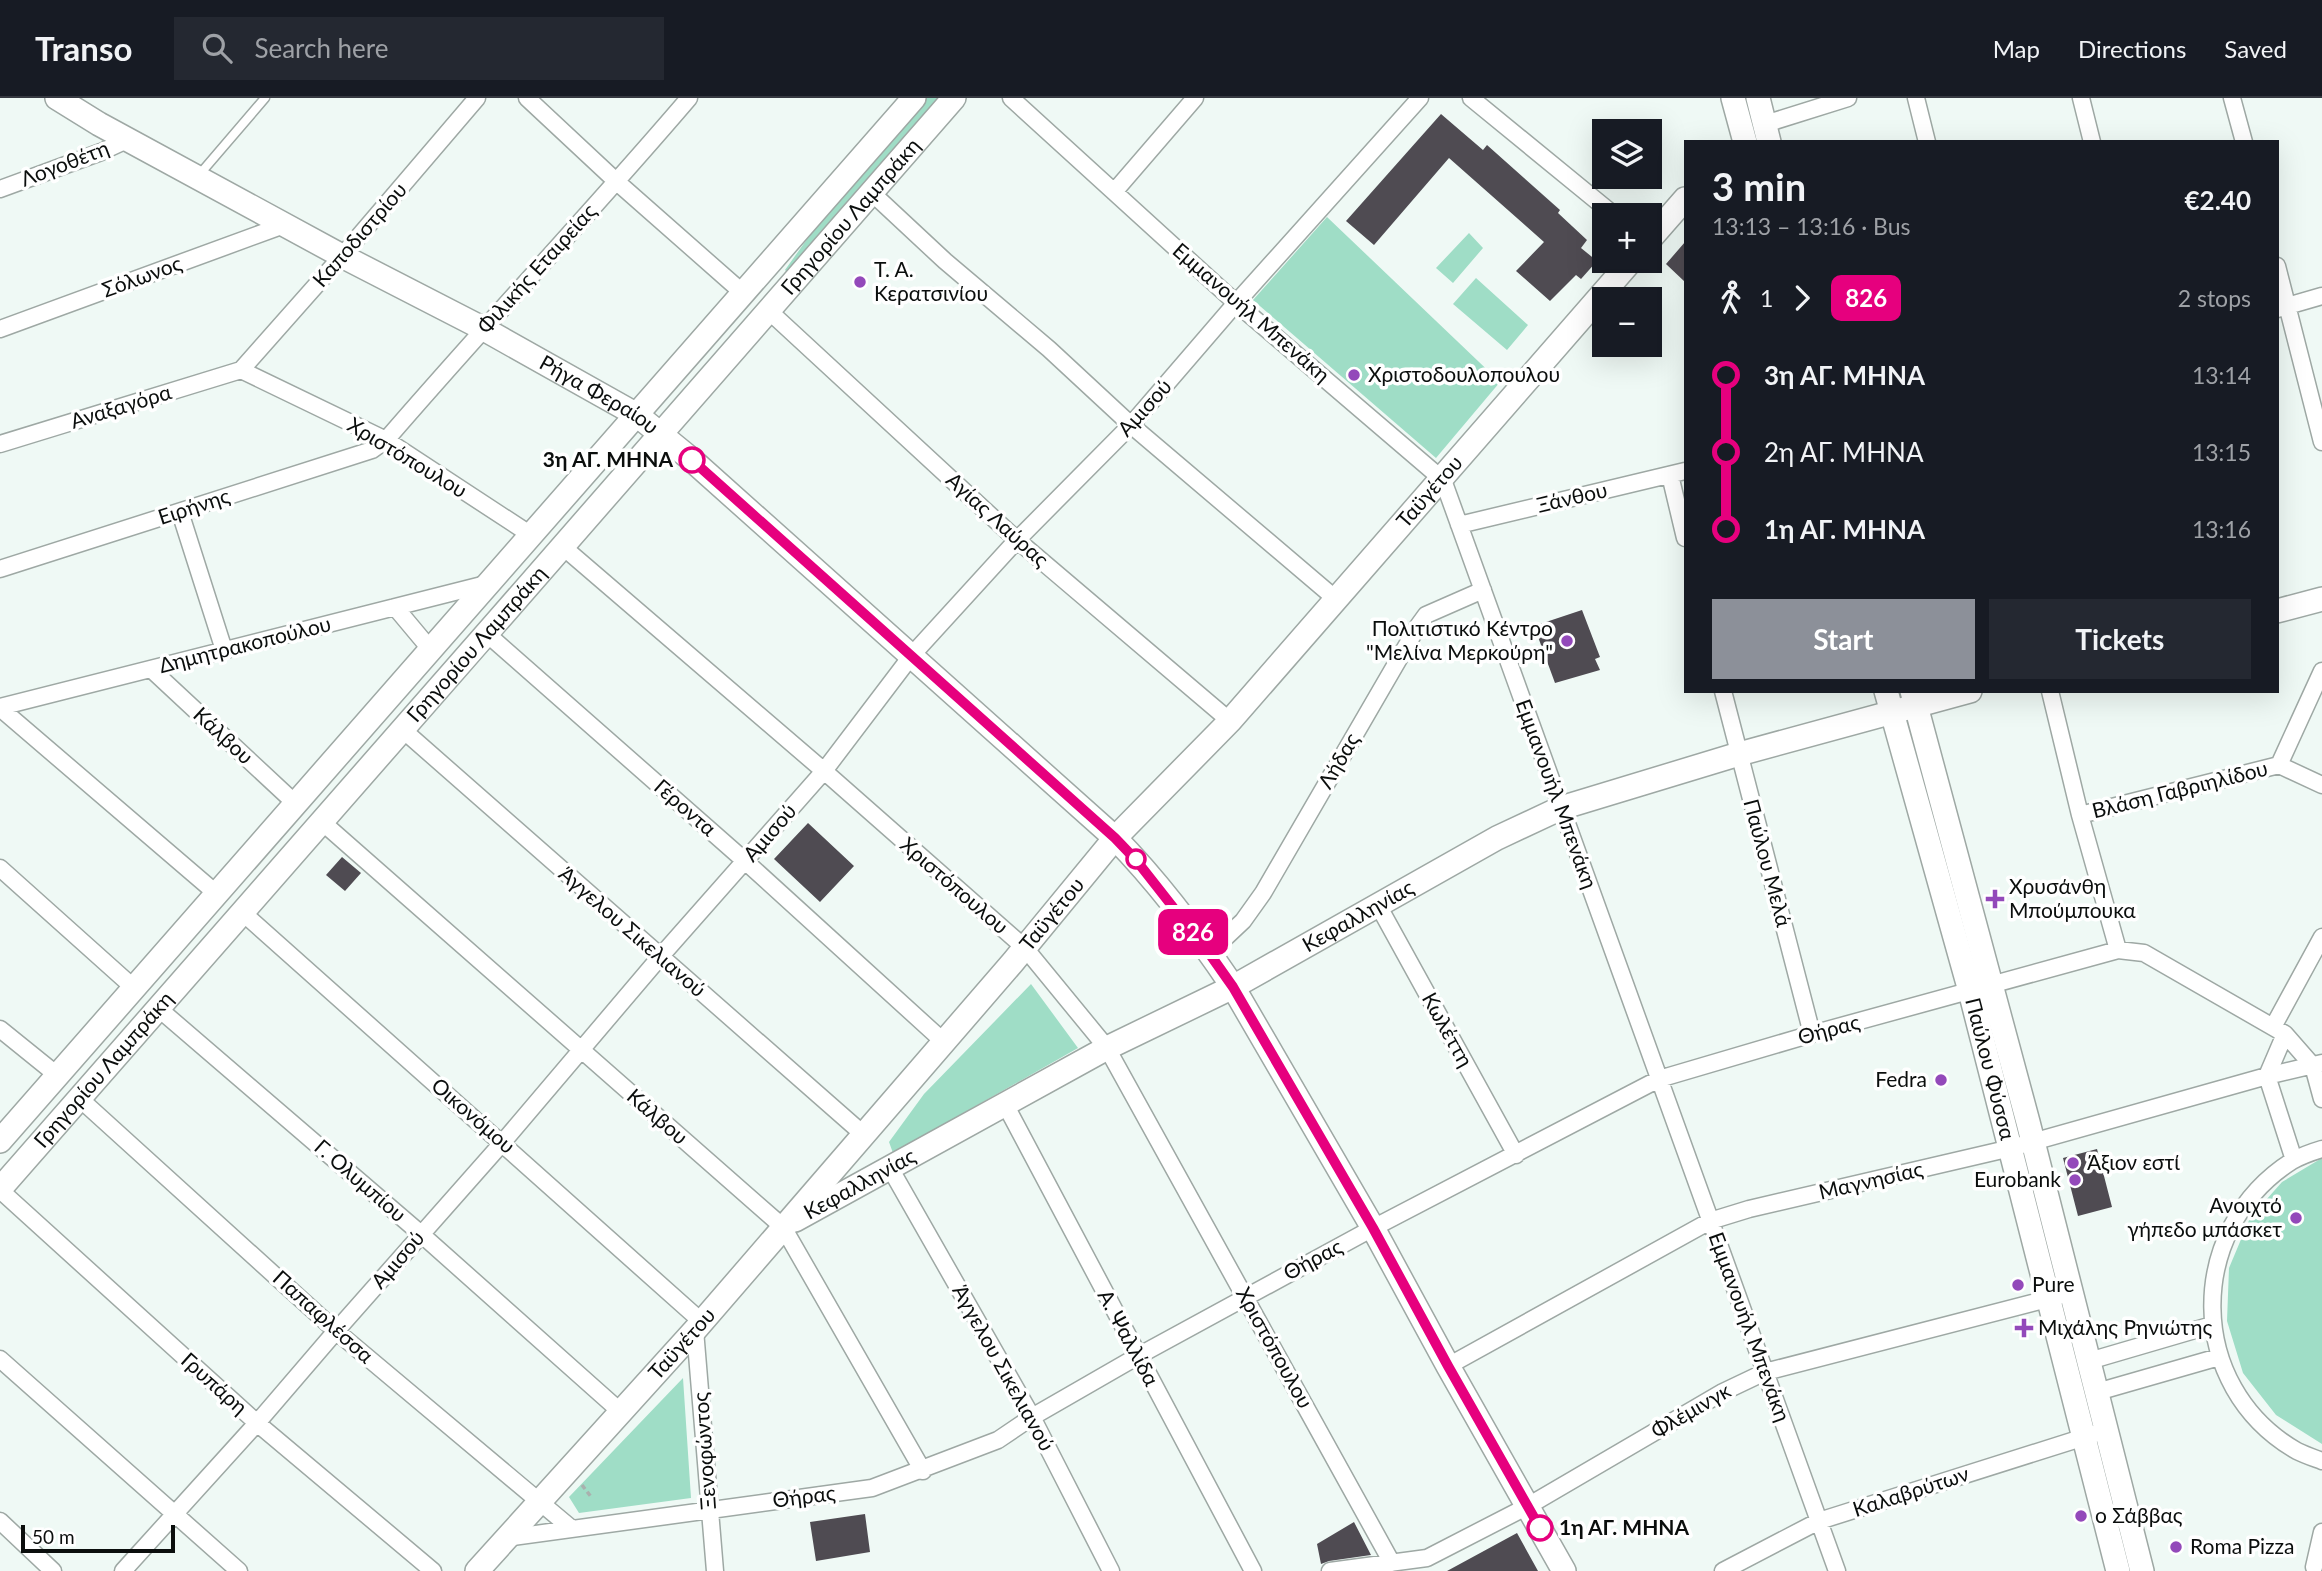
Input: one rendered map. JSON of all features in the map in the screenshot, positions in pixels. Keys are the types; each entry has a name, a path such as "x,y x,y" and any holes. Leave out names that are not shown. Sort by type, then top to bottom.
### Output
{"street":[{"name":"Ρήγα Φεραίου","path":"57,98 99,124 342,256 482,328 637,415 663,434 1115,838 1136,860 1233,987 1373,1228 1564,1571"},
{"name":"Καποδιστρίου","path":"241,370 477,98"},
{"path":"527,98 743,293"},
{"name":"Φιλικής Εταιρείας","path":"386,440 482,328 617,182 689,98"},
{"name":"Γρηγορίου Λαμπράκη","path":"0,1141 915,98"},
{"name":"Γρηγορίου Λαμπράκη","path":"0,1190 954,98"},
{"name":"Εμμανουήλ Μπενάκη","path":"1011,98 1236,303 1443,480 1837,1571"},
{"path":"1114,192 1195,98"},
{"name":"Αμισού","path":"123,1571 257,1423 824,771 912,655 1017,540 1131,425 1236,303 1420,98"},
{"path":"1471,98 1599,203"},
{"path":"1733,98 1741,139 1767,133 1848,98"},
{"path":"1758,98 1767,133"},
{"path":"1916,98 1926,140"},
{"path":"2081,98 2092,140"},
{"path":"2232,98 2243,140"},
{"name":"Λογοθέτη","path":"0,189 129,139"},
{"path":"872,193 1131,425 1337,600"},
{"path":"1662,225 1684,200"},
{"name":"Σόλωνος","path":"0,329 284,225"},
{"name":"Ταϋγέτου","path":"477,1571 699,1326 1025,948 1115,838 1230,721 1443,480 1456,460 1620,273"},
{"path":"2279,282 2282,307 2322,442"},
{"path":"2282,307 2322,296"},
{"name":"Αγίας Λαύρας","path":"769,311 1017,540 1230,721"},
{"name":"Χριστόπουλου","path":"241,370 386,440 531,536"},
{"name":"Αναξαγόρα","path":"0,444 241,370"},
{"name":"Ειρήνης","path":"0,569 372,450 386,440"},
{"path":"1677,473 1684,530"},
{"name":"Ξάνθου","path":"1459,524 1677,473"},
{"path":"180,512 225,650"},
{"name":"Χριστόπουλου","path":"562,546 1025,948 1107,1048 1392,1563"},
{"name":"Δημητρακοπούλου","path":"0,708 489,583"},
{"name":"Λήδας","path":"1209,953 1243,921 1263,893 1426,615 1483,590"},
{"path":"2279,610 2322,598"},
{"path":"395,607 431,650"},
{"name":"Γέροντα","path":"486,633 746,861 944,1042"},
{"name":"Κάλβου","path":"151,669 296,804"},
{"path":"2322,671 2279,765 2322,785"},
{"name":"Παύλου Μελά","path":"1724,693 1812,1034"},
{"name":"Κεφαλληνίας","path":"783,1227 1107,1048 1233,987 1497,838 1561,808 1739,754 1889,702 1954,693"},
{"path":"2050,693 2080,815 2118,950 2144,953 2279,1031 2318,1064 2322,1100"},
{"name":"Παύλου Φύσσα","path":"1914,698 1980,988 2021,1145 2071,1293 2142,1571"},
{"name":"Παύλου Φύσσα","path":"1889,702 1980,988"},
{"path":"0,708 217,894"},
{"name":"Άγγελου Σικελιανού","path":"402,729 863,1134"},
{"name":"Βλάση Γαβριηλίδου","path":"2080,815 2279,765"},
{"name":"Κάλβου","path":"321,821 783,1227 923,1471"},
{"path":"0,867 134,988"},
{"name":"Κωλέττη","path":"1378,905 1516,1155"},
{"name":"Οικονόμου","path":"242,912 503,1142 699,1326"},
{"path":"2294,1160 2267,1076 2279,1031 2322,937"},
{"name":"Θήρας","path":"506,1538 872,1488 923,1471 998,1440 1032,1417 1246,1297 1659,1079 2118,950"},
{"name":"Γ. Ολυμπίου","path":"158,1008 421,1234 622,1413"},
{"path":"0,1029 57,1075"},
{"name":"Μαγνησίας","path":"1448,1366 1710,1221 1749,1209 2021,1145 2318,1064"},
{"name":"Παπαφλέσσα","path":"79,1098 336,1331 572,1529"},
{"name":"Α. Ψαλλίδα","path":"1005,1104 1253,1571"},
{"name":"Παύλου Φύσσα","path":"2021,1145 2048,1298 2118,1571"},
{"path":"2322,1149 2294,1160 2267,1180 2240,1210 2222,1245 2212,1284 2212,1325 2219,1357 2237,1394 2264,1427 2298,1451 2322,1461"},
{"name":"Άγγελου Σικελιανού","path":"890,1168 1032,1417 1111,1571"},
{"name":"Γρυπάρη","path":"0,1190 257,1423 433,1571"},
{"name":"Φλέμινγκ","path":"1330,1571 1427,1558 1528,1506 1723,1392 1765,1372 2071,1293"},
{"path":"2088,1361 2212,1325"},
{"name":"Ξενοφώντος","path":"699,1326 715,1571"},
{"path":"2097,1392 2219,1357"},
{"path":"0,1359 239,1571"},
{"name":"Καλαβρύτων","path":"1723,1571 1819,1521 2106,1430"},
{"path":"0,1521 53,1571"},
{"path":"2314,1567 2322,1532"}],"lane":[{"path":"197,177 265,98"}],"path":[{"path":"581,1484 592,1498"}],"green space":[{"path":"927,98 953,98 788,273 785,270 825,214"},
{"path":"1327,217 1500,382 1436,458 1253,300"},
{"path":"1469,233 1483,248 1453,283 1436,268"},
{"path":"1476,278 1528,325 1507,350 1453,304"},
{"path":"1031,984 1078,1048 893,1153 889,1142 924,1094"},
{"path":"2322,1158 2322,1444 2276,1415 2243,1373 2227,1321 2229,1268 2250,1218 2282,1182"},
{"path":"683,1378 691,1498 579,1513 569,1497"}],"building":[{"path":"1441,114 1483,150 1487,145 1560,210 1558,213 1587,240 1581,248 1592,257 1592,267 1581,279 1576,275 1550,301 1516,271 1544,242 1449,158 1374,245 1346,221"},
{"path":"1684,243 1684,281 1666,264"},
{"name":"Πολιτιστικό Κέντρο \"Μελίνα Μερκούρη\"","path":"1582,610 1600,657 1595,659 1600,670 1555,683 1534,626"},
{"path":"808,823 854,866 820,902 774,859"},
{"path":"342,857 361,873 345,891 326,875"},
{"path":"2097,1149 2112,1207 2078,1216 2063,1158"},
{"path":"865,1514 870,1552 816,1561 810,1522"},
{"path":"1354,1522 1371,1555 1321,1564 1317,1544"},
{"path":"1517,1533 1538,1571 1447,1571"}],"bus line":[{"name":"826","path":"692,460 1115,838 1152,880 1233,987 1373,1228 1540,1528"}],"place":[{"name":"Τ. Α. Κερατσινίου","path":"860,282"},
{"name":"Χριστοδουλοπουλου","path":"1354,375"},
{"name":"3η ΑΓ. ΜΗΝΑ","path":"692,460"},
{"name":"Πολιτιστικό Κέντρο \"Μελίνα Μερκούρη\"","path":"1567,641"},
{"name":"Χρυσάνθη Μπούμπουκα","path":"1995,899"},
{"name":"Fedra","path":"1941,1080"},
{"name":"Άξιον εστί","path":"2073,1163"},
{"name":"Eurobank","path":"2075,1180"},
{"name":"Ανοιχτό γήπεδο μπάσκετ","path":"2296,1218"},
{"name":"Pure","path":"2018,1285"},
{"name":"Μιχάλης Ρηνιώτης","path":"2024,1328"},
{"name":"ο Σάββας","path":"2081,1516"},
{"name":"1η ΑΓ. ΜΗΝΑ","path":"1540,1528"},
{"name":"Roma Pizza","path":"2176,1547"}]}
